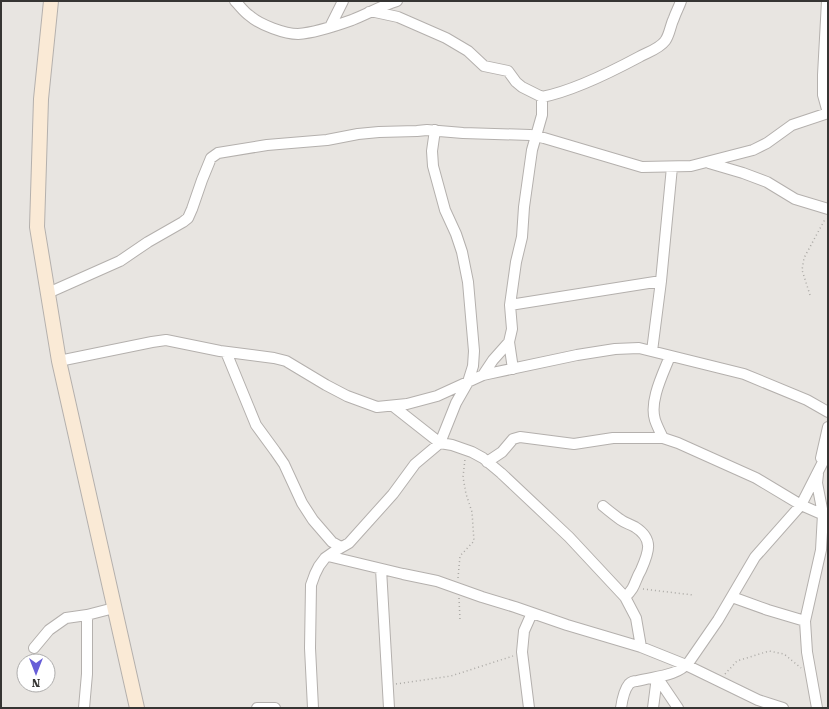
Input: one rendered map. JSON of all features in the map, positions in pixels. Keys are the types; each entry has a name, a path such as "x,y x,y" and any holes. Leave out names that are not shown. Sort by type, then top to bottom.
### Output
{"street":[{"path":"51,1 41,99 37,227 59,360 137,708"},
{"path":"235,1 251,17 278,30 299,34 353,20 397,1"},
{"path":"330,27 343,1"},
{"path":"369,12 398,17 446,38 468,51 484,66 508,71 516,82 522,87 542,97 556,94 581,84 658,47 665,41 670,32 673,19 681,1"},
{"path":"48,293 120,261 188,218 211,158 218,153 267,145 327,140 358,134 435,130 463,133 536,136 642,167 691,166 753,150 767,143 792,125 828,113 824,96 823,75 827,1"},
{"path":"513,369 509,342 512,329 510,305 516,262 522,237 524,207 532,150 542,115 542,97"},
{"path":"313,708 310,648 311,585 319,566 328,556 349,543 381,509 415,464 440,443 456,403 468,382 473,366 474,351 468,282 462,252 445,210 433,166 432,151 435,130"},
{"path":"707,162 749,175 767,182 795,199 828,209"},
{"path":"652,351 661,281 672,167"},
{"path":"510,305 661,281"},
{"path":"59,360 166,340 226,352 286,361 326,385 357,400 377,407 393,406 437,396 483,375 577,355 615,349 639,348 744,374 807,400 828,412"},
{"path":"483,375 492,360 509,342"},
{"path":"226,352 256,426 275,451 290,477 302,504 332,542 341,547"},
{"path":"663,438 655,419 654,407 658,387 670,356"},
{"path":"393,406 440,443 452,445 472,452 501,472 569,537 626,597 636,618 641,647"},
{"path":"646,438 655,419"},
{"path":"817,708 807,652 805,621 821,550 825,515 817,483 828,427"},
{"path":"487,462 502,452 513,439 520,437 574,444 613,438 663,438 678,443 756,478 801,505 825,515"},
{"path":"621,708 627,686 630,682 670,674 684,668 718,620 755,557 788,522 801,505 828,452"},
{"path":"603,506 646,536 649,546 634,589 626,597"},
{"path":"328,556 437,581 595,634 641,647 686,665 758,700 783,708"},
{"path":"381,569 389,708"},
{"path":"732,597 805,621"},
{"path":"34,648 49,630 66,618 87,615 114,608"},
{"path":"529,708 522,652 524,631 532,613"},
{"path":"84,708 87,615"},
{"path":"653,708 657,677"},
{"path":"657,677 678,708"},
{"path":"257,708 275,708"}],"path":[{"path":"810,295 802,270 804,258 824,221 828,217"},
{"path":"460,448 465,458 463,477 466,494 472,512 474,533 474,541 460,556 458,588 460,620"},
{"path":"634,589 693,595"},
{"path":"718,681 737,661 769,651 784,654 811,676"},
{"path":"388,686 451,676 522,652"}]}
